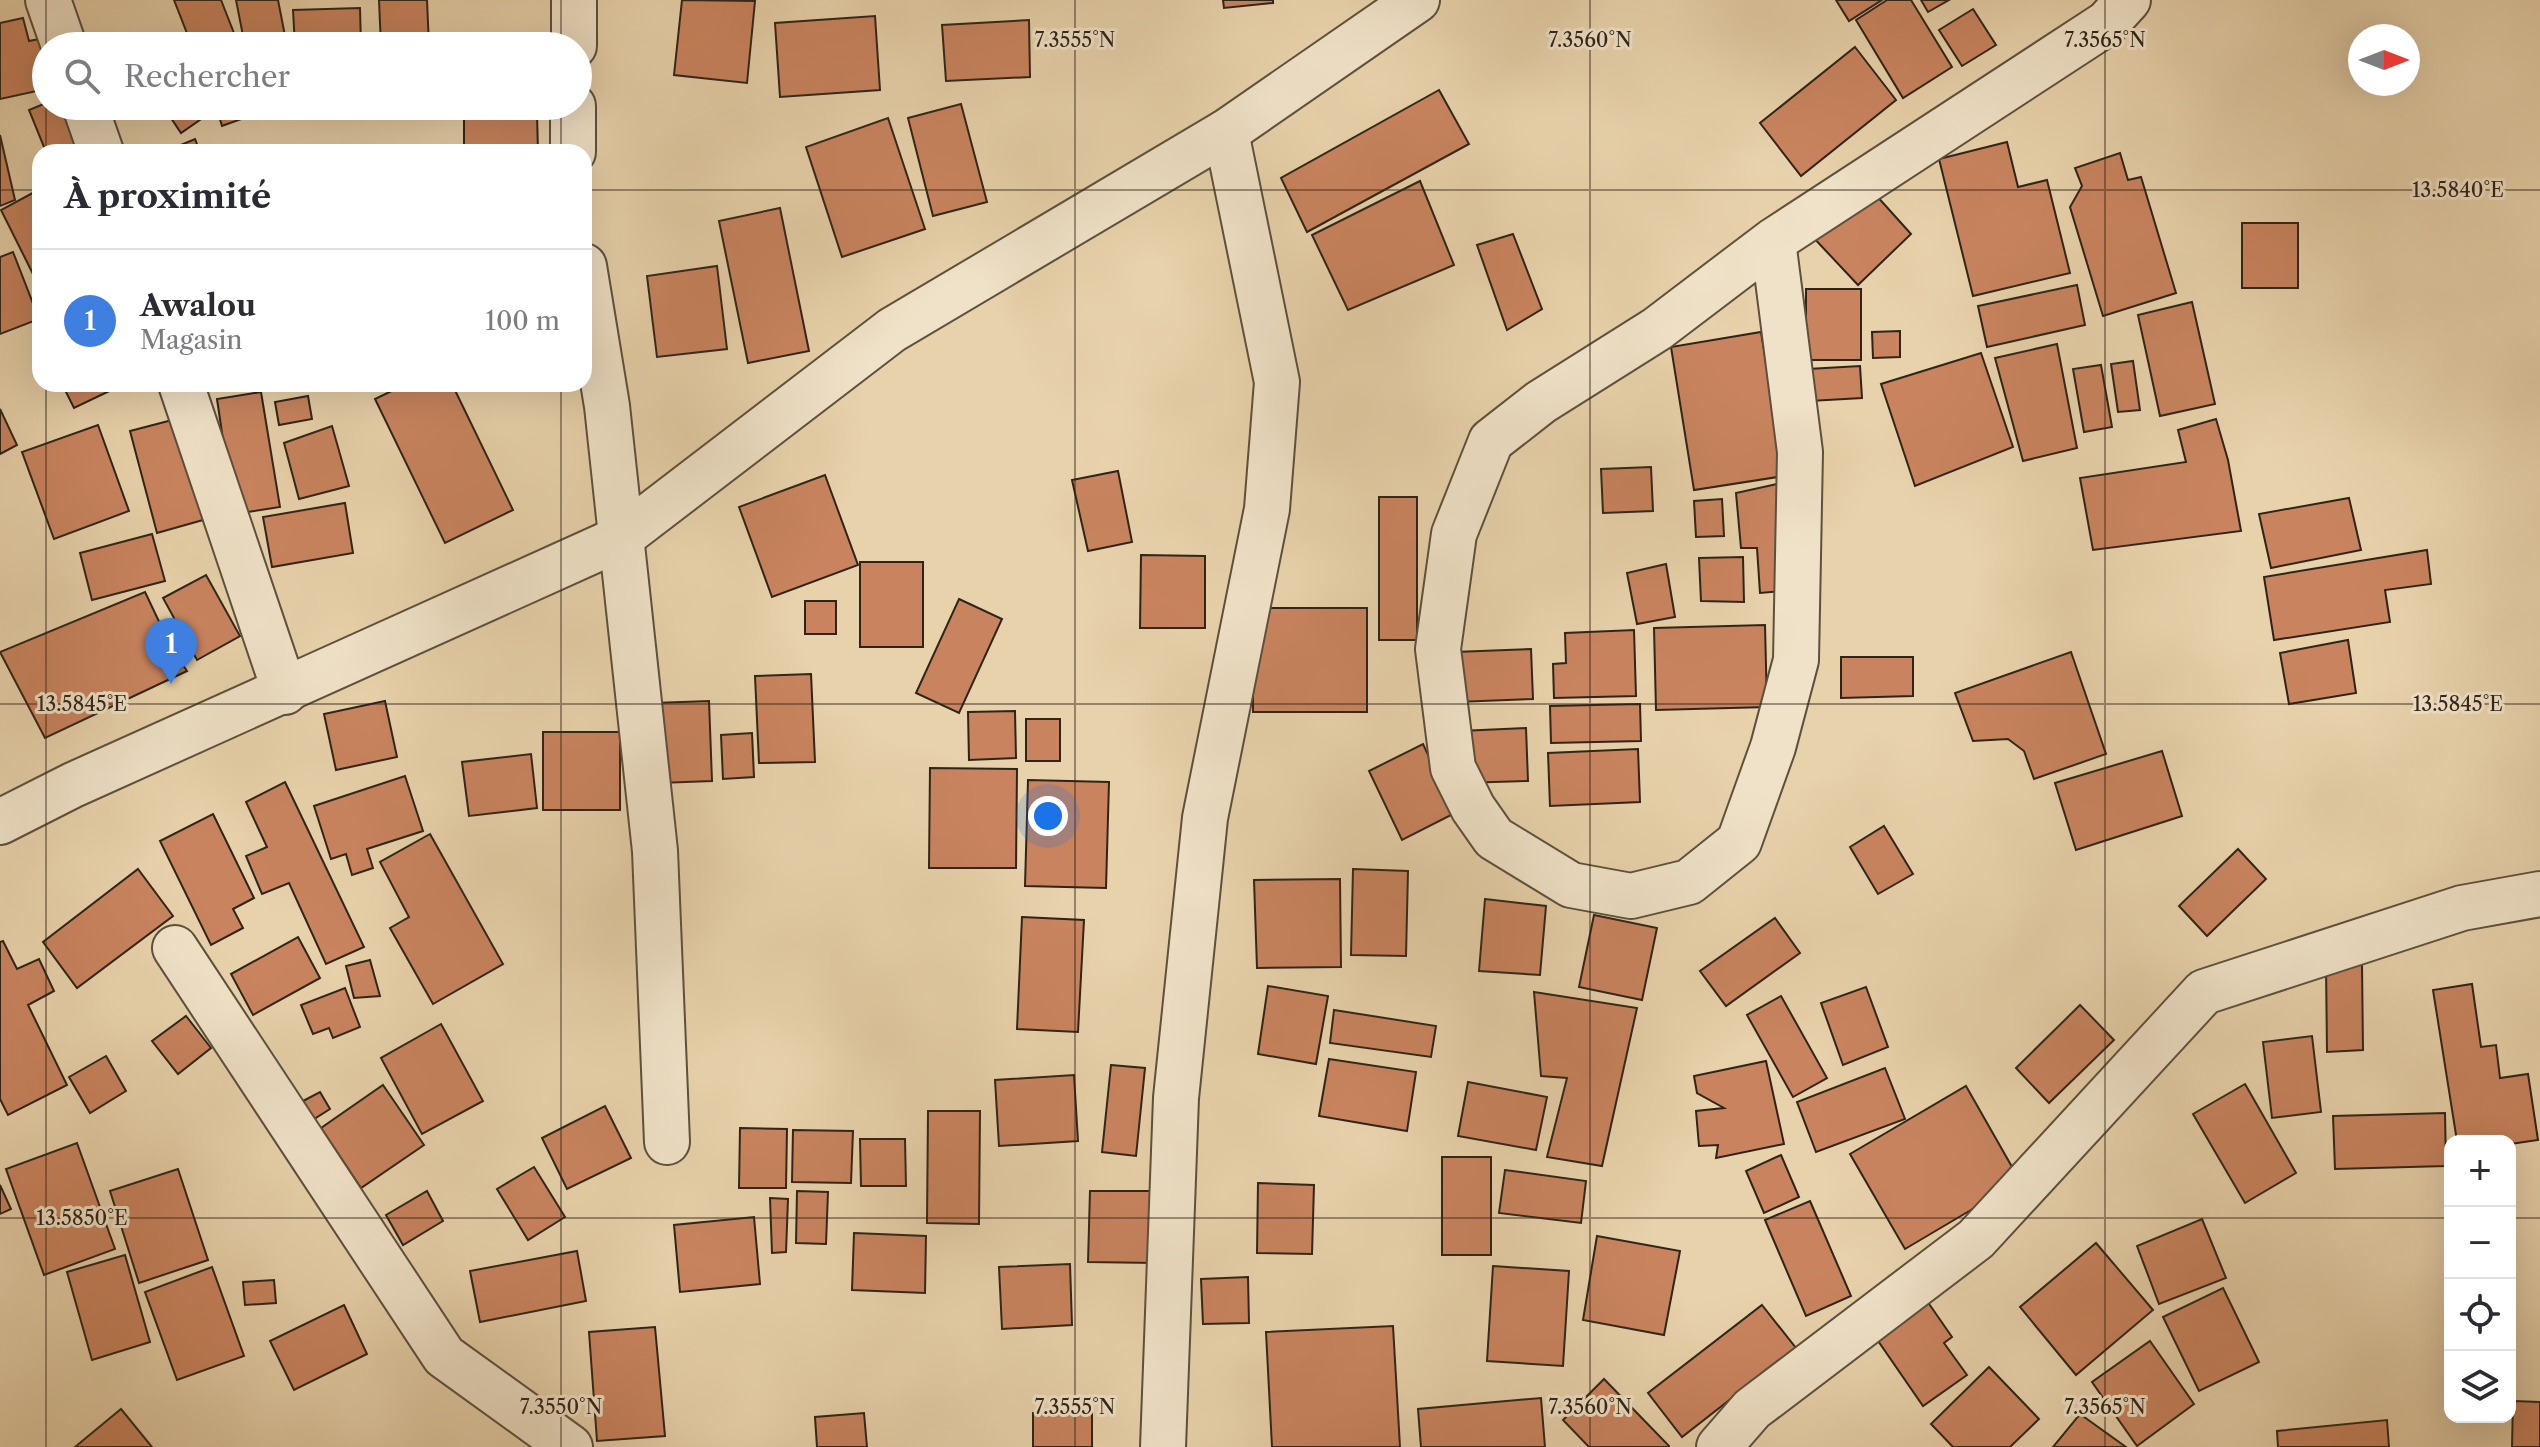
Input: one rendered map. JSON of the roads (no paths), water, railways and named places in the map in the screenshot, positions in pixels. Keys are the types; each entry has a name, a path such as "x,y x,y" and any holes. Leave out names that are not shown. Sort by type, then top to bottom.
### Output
{"street":[{"path":"48,0 59,32"},
{"path":"574,0 574,32"},
{"path":"0,822 73,785 619,539 892,330 1226,132 1417,0"},
{"path":"1773,241 1800,452 1796,660 1773,747 1739,842 1689,882 1631,896 1571,885 1494,838 1473,808 1453,768 1438,649 1454,534 1491,441 1541,402 1657,329 1773,241 1985,99 2107,23 2128,0"},
{"path":"90,120 98,144"},
{"path":"573,120 573,144"},
{"path":"1163,1447 1176,1098 1205,818 1267,509 1277,382 1226,132"},
{"path":"592,315 607,406 655,851 667,1142"},
{"path":"184,392 285,692"},
{"path":"1719,1447 1752,1409 1976,1239 2204,992 2462,908 2540,894"},
{"path":"175,948 444,1356 570,1447"}],"place":[{"name":"Awalou","path":"171,684"}]}
